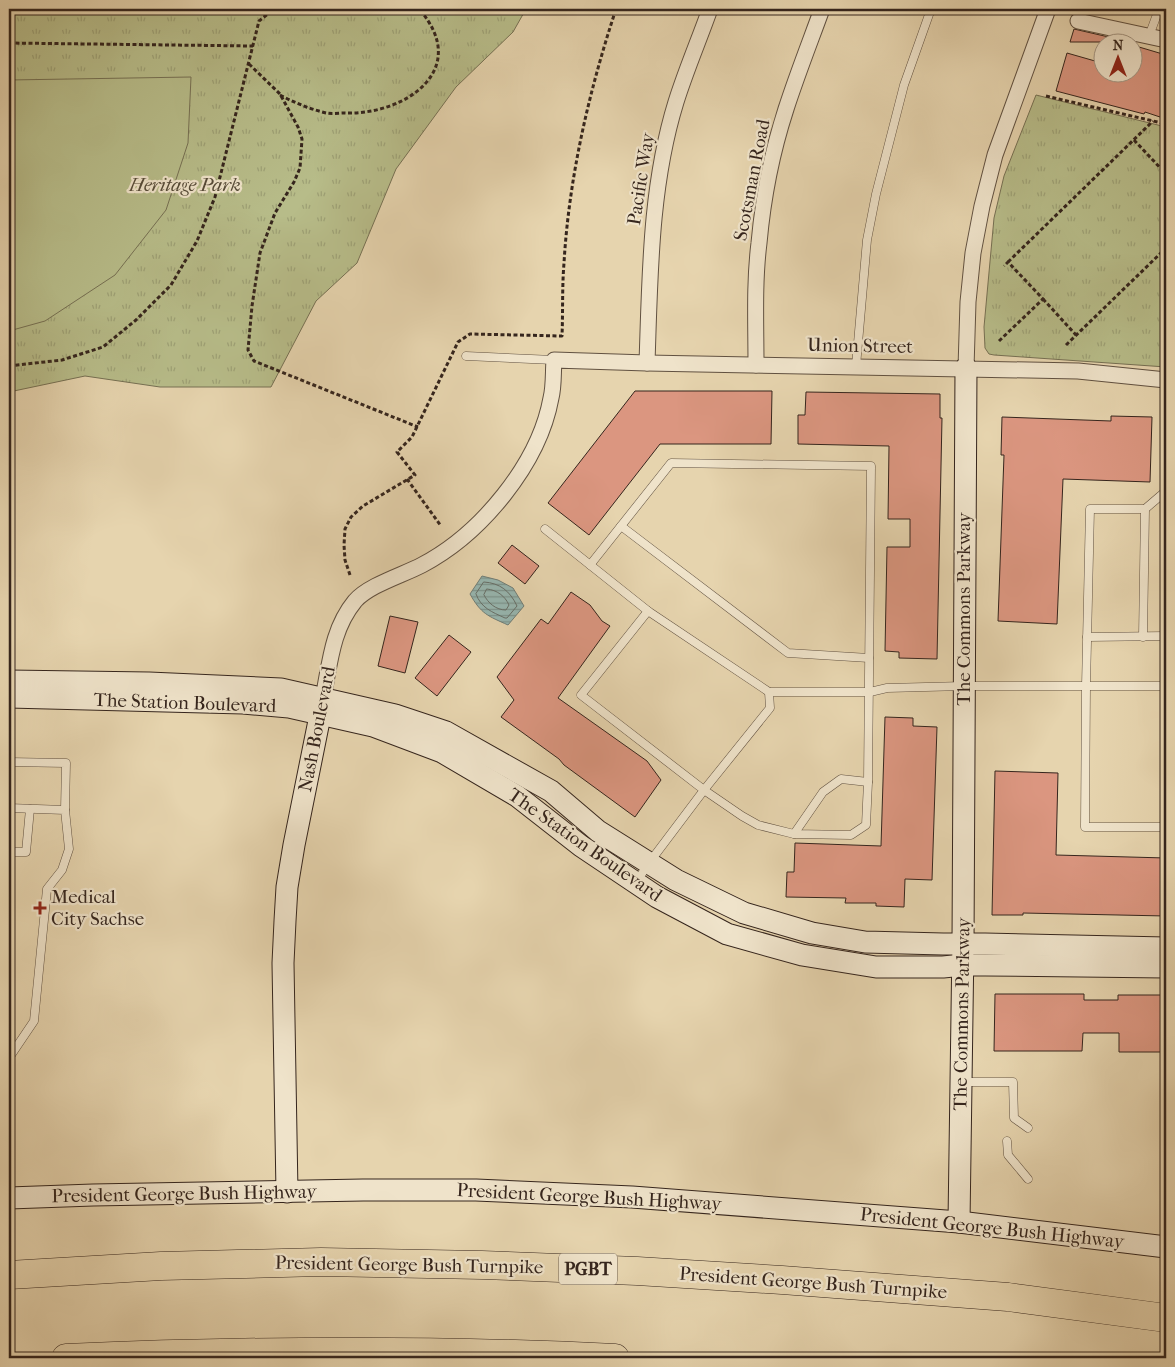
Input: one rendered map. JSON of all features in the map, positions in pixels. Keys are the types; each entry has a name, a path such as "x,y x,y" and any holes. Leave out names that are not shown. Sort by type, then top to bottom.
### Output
{"highway":[{"name":"President George Bush Turnpike","path":"9,1275 161,1266 311,1262 482,1264 782,1280 1008,1297 1166,1318"},
{"path":"66,1358 292,1352 435,1353 614,1358"}],"street":[{"name":"Pacific Way","path":"647,363 650,274 660,175 676,102 710,9"},
{"name":"Scotsman Road","path":"756,365 756,289 758,253 765,200 785,110 822,9"},
{"name":"The Commons Parkway","path":"959,1222 968,302 973,253 982,206 995,155 1048,9"},
{"path":"1078,21 1166,40"},
{"name":"Union Street","path":"554,360 1078,371 1166,380"},
{"name":"Nash Boulevard","path":"287,1192 283,963 287,886 337,629 356,600 369,591 442,553 481,520 500,499 530,458 546,417 551,398 554,360"},
{"name":"The Station Boulevard","path":"9,681 149,683 281,689 442,752 517,796 581,846 657,897 726,934 802,955 876,967 943,967 986,944 1166,948"},
{"name":"The Station Boulevard","path":"9,697 243,702 289,707 322,706 396,715 446,732 551,791 598,831 676,880 744,913 812,933 963,955 1166,967"},
{"name":"President George Bush Highway","path":"9,1198 363,1190 476,1190 622,1197 959,1222 1166,1247"}],"lane":[{"path":"856,366 867,240 876,194 904,86 931,9"},
{"path":"1149,36 1159,9"},
{"path":"466,356 554,360"},
{"path":"590,565 671,463 871,466 870,692 866,824 851,835 794,834 758,825 704,790 581,695 648,611"},
{"path":"1166,491 1145,509 1090,509 1085,826 1166,826"},
{"path":"1143,636 1145,509"},
{"path":"620,526 788,654 869,658"},
{"path":"545,529 648,611 769,692 870,692 887,688 964,686 1166,686"},
{"path":"1087,637 1166,636"},
{"path":"636,883 704,790 770,708 769,692"},
{"path":"9,762 66,763 65,810 69,849 62,870 47,889 34,1021 9,1058"},
{"path":"794,834 823,792 841,780 868,782"},
{"path":"9,808 65,810"},
{"path":"9,852 26,852 30,809"},
{"path":"961,1082 1013,1082 1014,1118 1028,1128"},
{"path":"1007,1141 1008,1155 1028,1179"}],"path":[{"path":"9,366 62,360 103,347 136,320 171,285 197,241 216,197 258,21 274,9"},
{"path":"249,64 280,94 295,104 327,113 355,114 378,111 394,106 422,88 432,75 437,61 438,46 434,29 420,9"},
{"path":"350,575 345,560 345,530 352,516 363,506 415,475 397,452 412,437 418,427 458,342 470,334 562,336 564,263 580,141 616,9"},
{"path":"9,42 253,46"},
{"path":"280,94 298,127 302,139 300,168 275,214 260,253 248,350 254,361 418,427"},
{"path":"1046,96 1166,124"},
{"path":"1004,266 1153,121"},
{"path":"1134,140 1166,174"},
{"path":"1066,345 1166,248"},
{"path":"1008,262 1076,335"},
{"path":"998,342 1043,299"},
{"path":"407,479 441,526"}],"green space":[{"name":"Heritage Park","path":"9,9 526,9 513,32 456,87 396,169 357,263 316,301 271,387 160,387 85,376 9,392"},
{"path":"191,77 188,143 166,210 115,275 45,321 9,331 9,80"},
{"path":"1036,95 1166,127 1166,367 994,355 989,354 985,348 984,327 994,218 1004,176"}],"water":[{"path":"482,576 498,580 513,588 524,606 508,625 486,614 470,594"}],"building":[{"path":"1074,29 1092,33 1092,42 1070,42"},
{"path":"1142,48 1166,55 1166,119 1145,112 1144,114 1056,91 1067,53 1092,60 1092,82 1142,82"},
{"path":"635,391 772,391 771,444 660,444 589,535 548,503"},
{"path":"806,392 940,394 940,418 942,418 937,659 899,658 899,652 885,651 887,547 910,547 910,519 888,519 889,446 798,444 798,415 805,415"},
{"path":"1111,416 1152,417 1150,482 1063,479 1057,624 998,621 1004,455 1001,455 1002,417 1111,421"},
{"path":"512,545 539,566 525,584 498,563"},
{"path":"571,592 590,605 602,621 610,626 558,698 647,761 661,780 635,817 501,717 514,700 497,677 541,619 548,624"},
{"path":"390,616 418,622 405,673 378,666"},
{"path":"449,635 471,652 437,696 415,678"},
{"path":"885,717 913,718 913,726 937,727 932,880 905,879 904,907 876,906 876,903 845,903 846,898 786,897 787,872 794,872 795,843 881,846"},
{"path":"995,771 1058,773 1056,855 1166,858 1166,916 1023,913 1023,915 992,915"},
{"path":"995,994 1084,994 1084,1000 1118,1000 1118,995 1166,995 1166,1052 1119,1052 1119,1033 1083,1033 1082,1051 994,1051"}],"place":[{"name":"Medical City Sachse","path":"40,908"}]}
